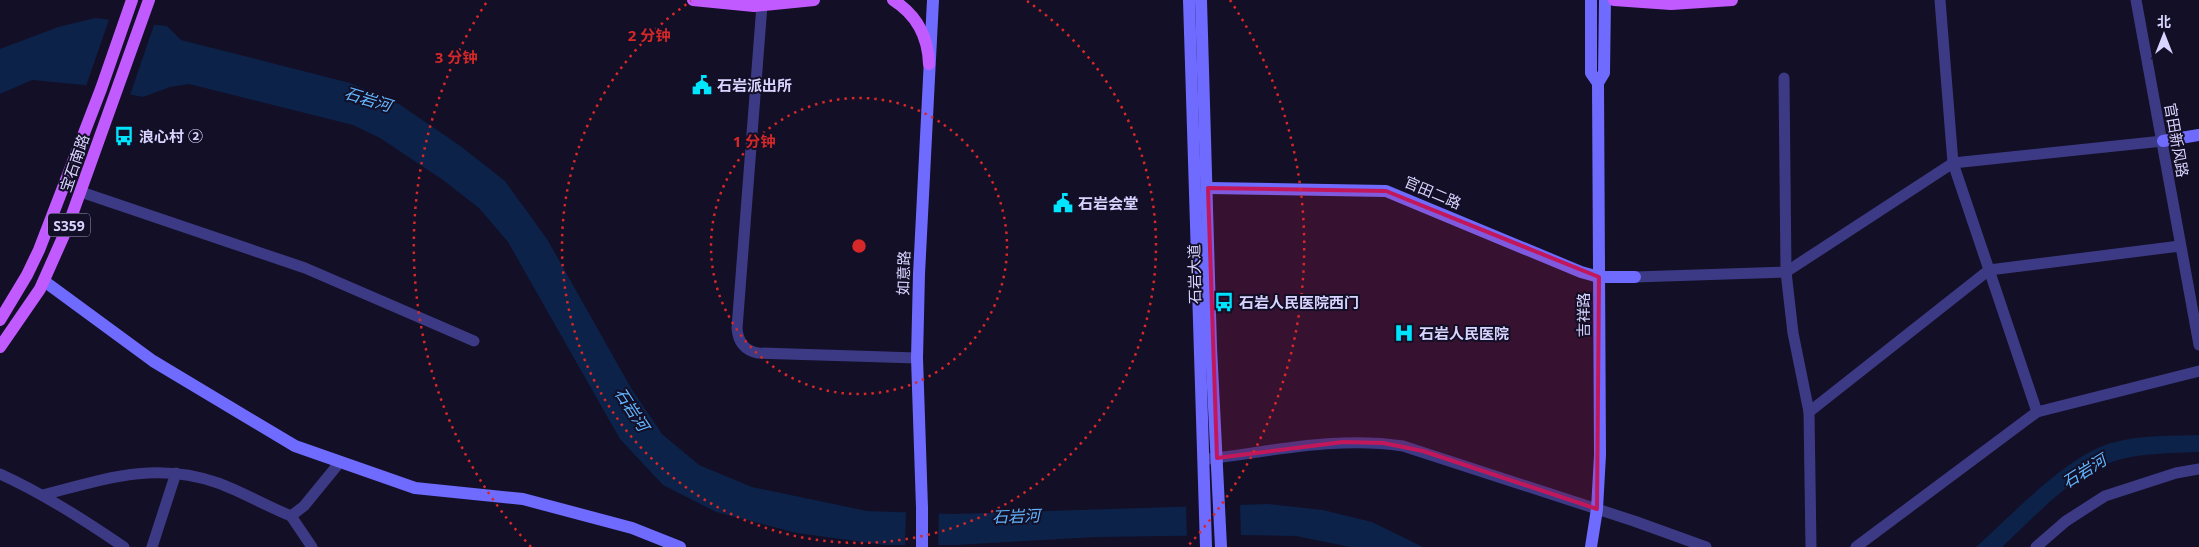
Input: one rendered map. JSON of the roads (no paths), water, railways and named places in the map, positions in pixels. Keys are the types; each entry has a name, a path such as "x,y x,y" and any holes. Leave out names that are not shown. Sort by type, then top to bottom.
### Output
{"main road":[{"name":"宝石南路","path":"0,320 24,281 38,250 101,90 132,0"},
{"path":"693,0 730,5 762,5 814,0"},
{"path":"893,0 911,14 920,27 927,42 929,64"},
{"path":"1614,0 1671,4 1732,0"},
{"name":"宝石南路","path":"0,347 44,281 68,226 148,1"}],"street":[{"name":"如意路","path":"922,547 917,358 919,274 933,0"},
{"name":"石岩大道","path":"1189,0 1206,544"},
{"name":"石岩大道","path":"1200,0 1208,188 1211,347 1221,544"},
{"name":"吉祥路","path":"1591,0 1592,73 1598,83 1600,455 1597,509 1591,547"},
{"name":"吉祥路","path":"1598,83 1604,73 1605,0"},
{"path":"1940,0 1953,163 2037,412"},
{"name":"官田新风路","path":"2136,0 2199,345"},
{"path":"762,5 737,328 740,342 745,348 758,353 917,358"},
{"path":"1784,78 1786,272 1793,333 1809,412 1811,547"},
{"path":"1635,277 1786,272 1953,163 2163,141 2199,135"},
{"name":"官田二路","path":"1208,188 1386,191 1581,272 1599,277 1635,277"},
{"path":"81,192 305,268 474,341"},
{"path":"1809,412 1989,270 2180,246"},
{"path":"44,281 153,361 295,446 415,488 523,500 632,528 680,547"},
{"path":"1856,547 2037,412 2199,371"},
{"path":"1203,460 1342,442 1383,443 1423,451 1706,547"},
{"path":"291,516 304,506 340,462"},
{"path":"2036,547 2066,521 2105,496 2176,473 2199,469"},
{"path":"43,495 116,476 152,471 176,473 218,483 291,516 312,547"},
{"path":"152,547 176,473"},
{"path":"0,474 43,495 124,547"}],"water":[{"name":"石岩河","path":"95,18 167,26 181,40 350,83 399,104 459,145 505,181 547,239 631,388 662,434 699,465 752,487 867,511 954,514 1268,504 1323,510 1372,522 1423,547 1350,547 1296,536 1237,535 1097,537 956,545 885,545 797,533 716,512 663,485 620,439 508,242 479,208 443,180 380,138 353,125 189,84 170,87 143,97 84,85 32,80 0,94 0,49 58,27"},
{"name":"石岩河","path":"2199,435 2199,452 2135,456 2108,464 2091,472 2059,494 2002,547 1976,547 2060,471 2098,448 2136,438"}],"place":[{"name":"石岩派出所","path":"702,85"},
{"name":"浪心村 ②","path":"124,136"},
{"name":"石岩会堂","path":"1063,203"},
{"name":"石岩人民医院西门","path":"1224,302"},
{"name":"石岩人民医院","path":"1404,333"}]}
